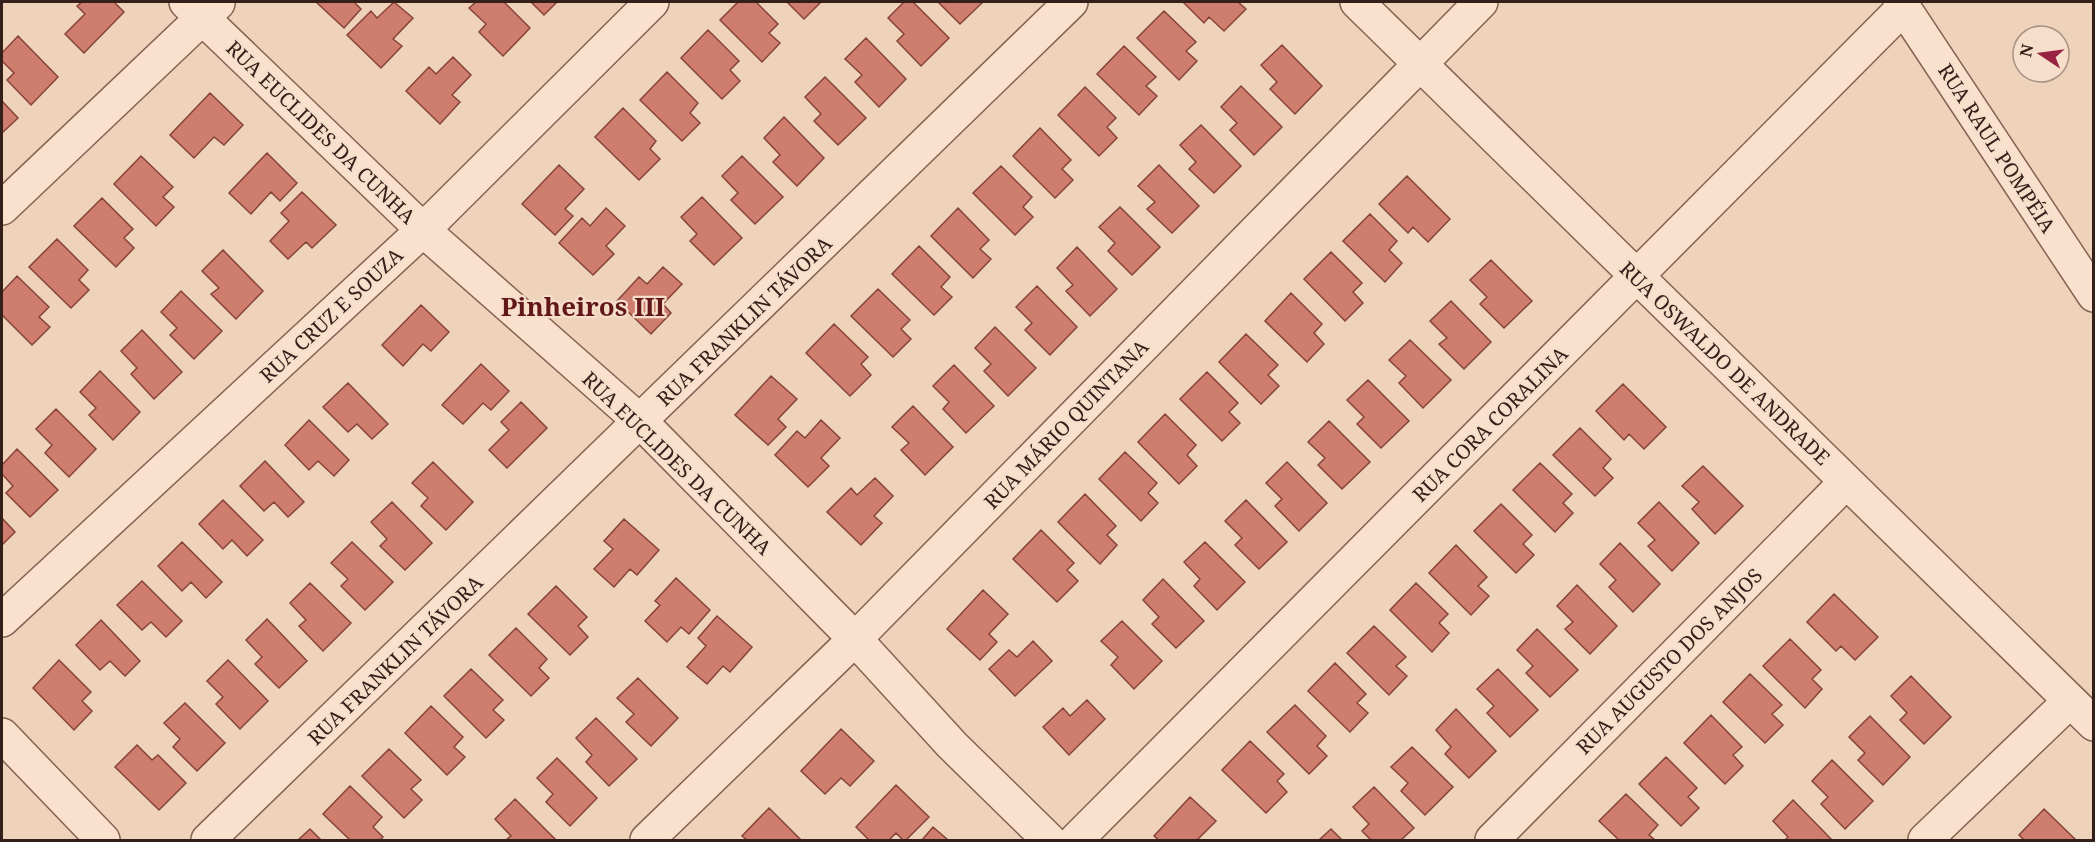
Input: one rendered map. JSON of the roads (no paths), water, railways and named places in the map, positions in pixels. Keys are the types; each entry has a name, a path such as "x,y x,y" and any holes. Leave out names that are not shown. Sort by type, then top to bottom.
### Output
{"street":[{"name":"RUA CRUZ E SOUZA","path":"2,620 423,230 652,2"},
{"name":"RUA FRANKLIN TÁVORA","path":"208,840 1071,2"},
{"name":"RUA OSWALDO DE ANDRADE","path":"1357,2 2094,724"},
{"name":"RUA MÁRIO QUINTANA","path":"647,840 855,639 1481,2"},
{"name":"RUA CORA CORALINA","path":"1077,840 1902,4"},
{"name":"RUA RAUL POMPÉIA","path":"1902,4 2094,295"},
{"name":"RUA EUCLIDES DA CUNHA","path":"202,7 423,230 641,422 855,639 952,745 1049,840"},
{"path":"2,208 202,7"},
{"name":"RUA AUGUSTO DOS ANJOS","path":"1492,840 1846,482"},
{"path":"1925,840 2070,701"},
{"path":"2,735 103,840"}],"district":[{"name":"Pinheiros III","path":"583,306"}]}
